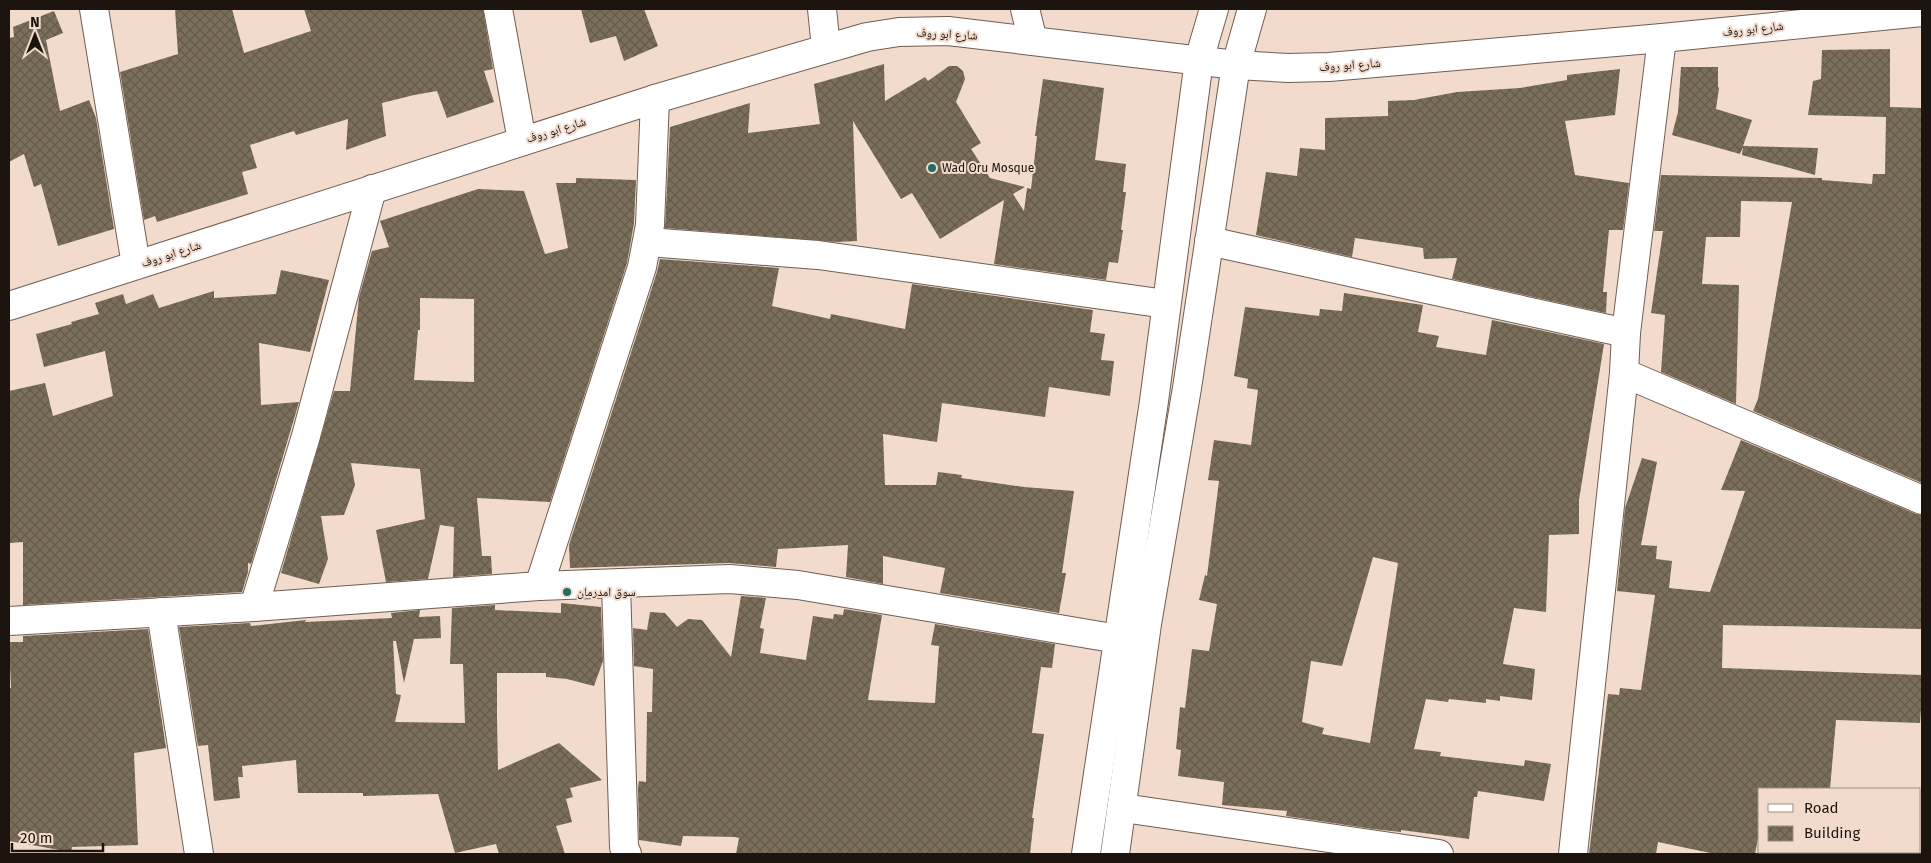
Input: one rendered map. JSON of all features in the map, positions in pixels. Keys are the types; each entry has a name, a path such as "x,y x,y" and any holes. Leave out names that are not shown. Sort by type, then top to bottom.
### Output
{"street":[{"path":"94,9 136,265"},
{"path":"498,9 522,140"},
{"path":"822,9 826,48"},
{"path":"1025,9 1033,41"},
{"path":"1086,854 1161,352 1199,60 1214,9"},
{"path":"1115,854 1148,624 1236,65 1252,9"},
{"name":"شارع ابو روف","path":"9,306 522,140 655,99 826,48 867,37 899,32 948,31 1236,65 1288,68 1329,67 1662,38 1922,12"},
{"path":"1574,854 1624,373 1626,333 1662,38"},
{"path":"539,586 642,267 648,242 655,99"},
{"path":"254,607 306,436 372,189"},
{"path":"1209,241 1626,333"},
{"path":"648,242 826,256 1166,304"},
{"path":"1161,352 1191,356"},
{"path":"1624,373 1922,500"},
{"path":"9,621 254,607 539,586 730,579 798,585 1118,639"},
{"path":"616,584 624,847 627,854"},
{"path":"161,612 199,854"},
{"path":"1123,808 1359,849 1439,854"}],"building":[{"path":"175,9 232,9 244,53 311,31 304,9 483,9 493,69 484,71 494,102 447,118 437,91 382,103 386,136 346,150 348,119 296,135 294,131 250,145 257,168 242,172 248,194 157,222 155,216 144,220 120,72 178,54"},
{"path":"581,9 644,9 658,46 624,61 616,36 590,43"},
{"path":"54,11 63,33 46,40 60,111 89,100 96,118 114,229 58,246 41,184 34,187 24,154 9,162 9,38 14,37 13,27"},
{"path":"1890,49 1890,107 1922,108 1922,483 1753,411 1758,399 1792,202 1741,201 1740,237 1706,237 1702,284 1739,285 1736,404 1661,372 1665,315 1651,313 1663,231 1654,231 1661,175 1822,178 1822,180 1872,184 1873,174 1885,174 1886,117 1808,115 1813,81 1821,79 1822,50"},
{"path":"884,64 885,101 925,77 928,81 949,66 957,66 963,71 965,79 956,102 981,143 971,149 990,178 1025,187 1013,194 1024,211 1027,188 1031,189 1037,136 1035,136 1043,79 1104,88 1095,160 1126,164 1123,192 1126,192 1121,230 1123,230 1118,263 1109,262 1106,280 994,264 1004,200 940,239 912,193 901,199 853,121 857,241 836,242 665,228 670,127 750,103 748,133 820,124 814,84"},
{"path":"1681,67 1718,67 1719,88 1716,109 1752,120 1743,146 1818,148 1815,175 1742,155 1743,147 1740,154 1672,135 1678,112"},
{"path":"1620,69 1615,115 1565,121 1575,175 1629,183 1623,230 1609,230 1603,292 1607,292 1606,313 1452,279 1457,258 1424,259 1423,248 1355,238 1352,257 1256,235 1266,172 1297,176 1300,148 1325,150 1325,118 1388,116 1388,101 1414,100 1457,92 1520,88 1567,80 1567,75"},
{"path":"576,178 636,180 634,223 627,263 550,502 477,498 482,556 491,556 492,574 453,577 454,527 440,525 428,579 386,582 376,530 425,519 420,469 351,463 355,485 344,515 321,516 328,559 319,584 281,573 334,391 350,391 359,297 372,251 389,247 380,221 478,189 524,191 545,254 568,248 556,183 576,183","holes":["420,298 474,299 474,382 414,380 418,330 420,330"]},
{"path":"660,259 779,268 772,306 830,319 831,314 905,329 912,284 1093,310 1090,332 1105,334 1101,360 1114,361 1110,396 1049,387 1045,417 942,403 937,442 883,434 885,485 936,485 938,472 962,475 961,478 1024,487 1074,491 1062,573 1066,573 1059,613 940,593 945,568 883,556 883,584 846,577 848,545 778,549 776,567 729,563 570,568 569,545"},
{"path":"281,270 329,280 310,352 259,343 261,405 299,402 251,564 248,563 248,572 242,592 23,605 23,542 10,543 9,391 45,383 53,416 113,396 105,351 44,367 36,334 99,314 95,303 123,294 126,304 153,294 159,308 214,291 214,298 276,294"},
{"path":"1344,293 1423,305 1418,332 1439,336 1436,347 1486,355 1492,320 1604,344 1579,500 1579,534 1549,535 1546,612 1514,608 1503,664 1535,669 1532,700 1500,696 1500,701 1486,699 1486,703 1449,699 1448,702 1426,699 1414,749 1441,752 1440,756 1524,766 1525,760 1551,764 1544,801 1478,791 1477,797 1474,797 1469,839 1401,830 1401,832 1373,829 1286,816 1287,811 1222,805 1224,782 1178,776 1181,750 1176,749 1180,707 1185,708 1192,649 1209,651 1217,604 1199,600 1205,575 1207,576 1219,481 1208,480 1214,440 1251,445 1258,390 1247,388 1248,379 1234,376 1245,307 1319,316 1320,309 1342,311","holes":["1373,557 1398,563 1370,743 1322,734 1324,728 1302,722 1311,661 1342,666"]},
{"path":"1741,440 1922,515 1922,629 1723,625 1722,668 1922,675 1920,723 1836,720 1830,788 1758,788 1758,838 1755,854 1715,854 1658,842 1656,854 1589,854 1608,694 1619,695 1620,688 1641,690 1655,595 1617,591 1625,508 1642,458 1657,462 1641,545 1657,546 1656,559 1672,561 1669,588 1710,592 1745,491 1721,490"},
{"path":"741,596 766,598 760,628 764,629 760,653 806,660 813,616 833,619 834,614 843,615 844,609 882,615 868,700 935,703 939,646 931,645 935,624 1055,644 1052,668 1041,667 1032,733 1044,734 1032,818 1034,818 1030,854 736,854 739,838 735,837 683,836 681,846 639,840 638,787 639,781 646,782 647,712 652,712 653,669 634,666 633,628 647,630 650,612 665,613 677,627 688,619 702,620 731,657"},
{"path":"561,603 601,607 603,661 594,686 567,679 546,677 546,673 497,673 497,716 498,770 559,743 602,780 570,788 573,797 566,799 572,822 556,826 565,854 499,854 496,844 455,853 438,794 363,796 363,793 298,793 296,760 242,766 243,777 238,777 240,798 214,801 208,745 198,746 179,627 250,623 251,626 306,620 305,622 392,618 391,613 420,610 419,617 440,616 441,638 414,639 404,683 396,641 393,641 396,694 401,695 395,722 465,723 463,664 450,664 452,608 495,605 495,610 561,613"},
{"path":"148,629 166,748 134,753 138,845 72,847 71,852 9,841 9,688 11,688 9,642 23,642 23,636"}],"place":[{"name":"Wad Oru Mosque","path":"932,168"},
{"name":"سوق امدرمان","path":"567,592"}]}
